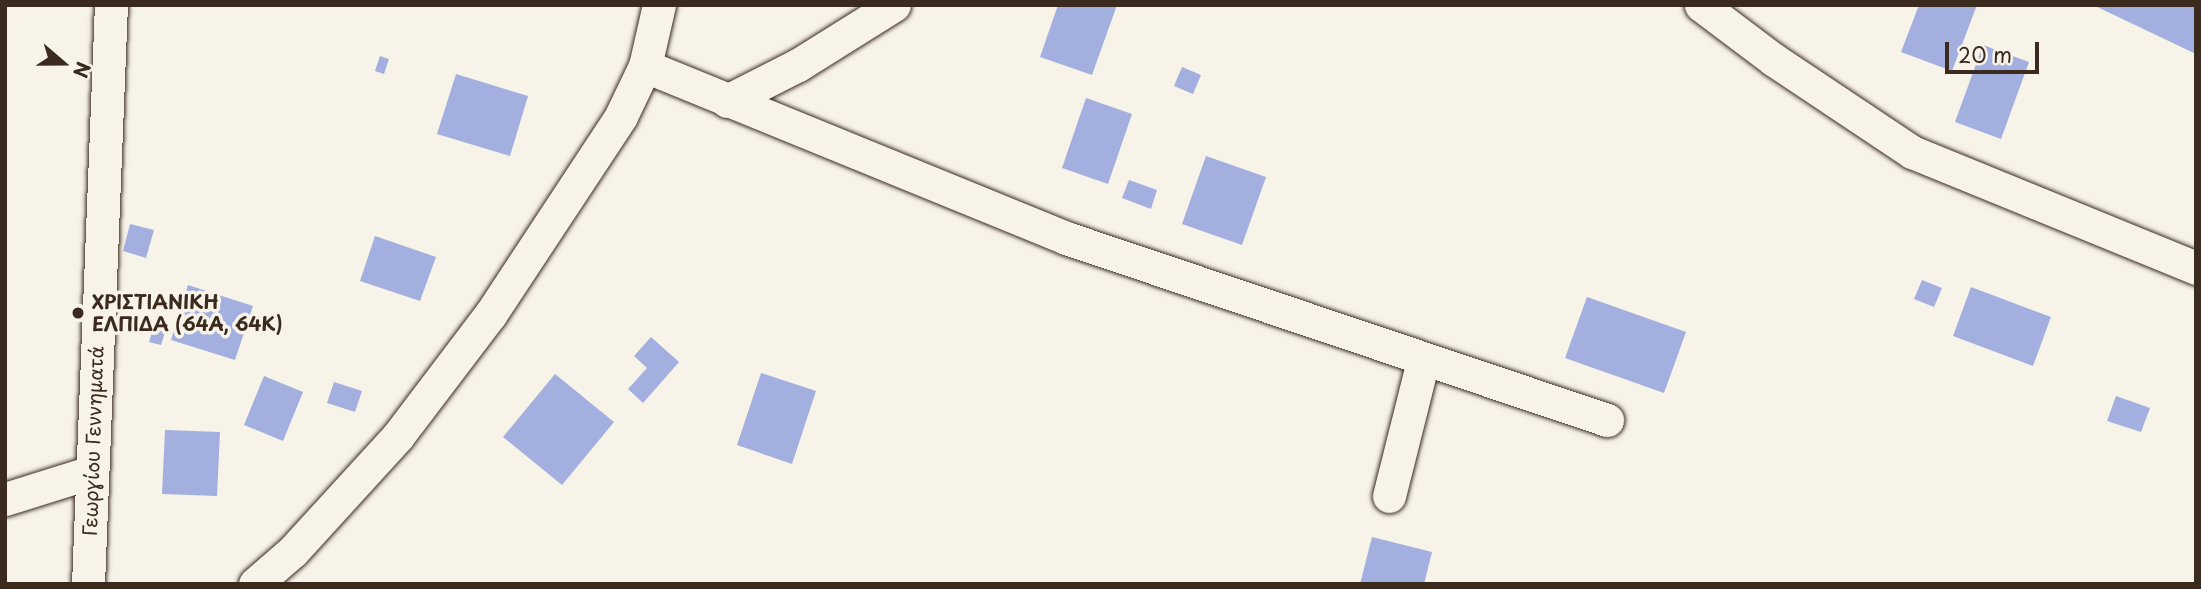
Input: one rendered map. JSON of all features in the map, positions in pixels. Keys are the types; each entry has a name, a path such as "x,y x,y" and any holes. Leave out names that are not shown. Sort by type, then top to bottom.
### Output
{"street":[{"name":"Γεωργίου Γεννηματά","path":"88,584 111,5"},
{"path":"256,584 327,516 457,361 585,174 645,66 659,5"},
{"path":"727,101 797,65 894,5"},
{"path":"1701,5 1774,60 1912,152 2196,268"},
{"path":"645,66 1066,238 1423,361 1607,420"},
{"path":"1389,496 1423,361"},
{"path":"5,499 91,472"}],"building":[{"path":"1058,5 1117,5 1092,75 1040,57"},
{"path":"1919,5 1977,5 1952,71 1901,52"},
{"path":"2093,5 2196,5 2196,54"},
{"path":"1983,45 2029,62 2001,139 1955,122"},
{"path":"380,56 389,59 384,74 375,71"},
{"path":"1182,67 1201,75 1193,94 1174,86"},
{"path":"456,74 528,96 510,156 437,134"},
{"path":"1086,98 1132,114 1108,184 1062,168"},
{"path":"1206,156 1266,177 1242,245 1182,224"},
{"path":"1129,180 1157,190 1151,209 1122,198"},
{"path":"130,224 154,230 146,258 123,251"},
{"path":"375,236 436,257 420,301 360,281"},
{"path":"1922,280 1942,288 1934,307 1914,299"},
{"path":"188,285 253,306 235,360 171,340"},
{"path":"1971,287 2051,317 2033,366 1953,336"},
{"path":"1587,297 1686,332 1664,393 1565,358"},
{"path":"153,329 165,332 161,345 149,342"},
{"path":"651,337 679,362 643,403 628,389 647,368 634,356"},
{"path":"761,373 816,391 792,464 737,445"},
{"path":"555,374 614,422 562,485 503,437"},
{"path":"264,376 303,392 283,441 244,425"},
{"path":"334,382 362,391 355,412 327,403"},
{"path":"2116,396 2150,408 2141,432 2107,421"},
{"path":"165,430 220,432 217,496 162,494"},
{"path":"1372,537 1432,552 1424,584 1360,584"}],"place":[{"name":"ΧΡΙΣΤΙΑΝΙΚΗ ΕΛΠΙΔΑ (64Α, 64Κ)","path":"78,313"}]}
